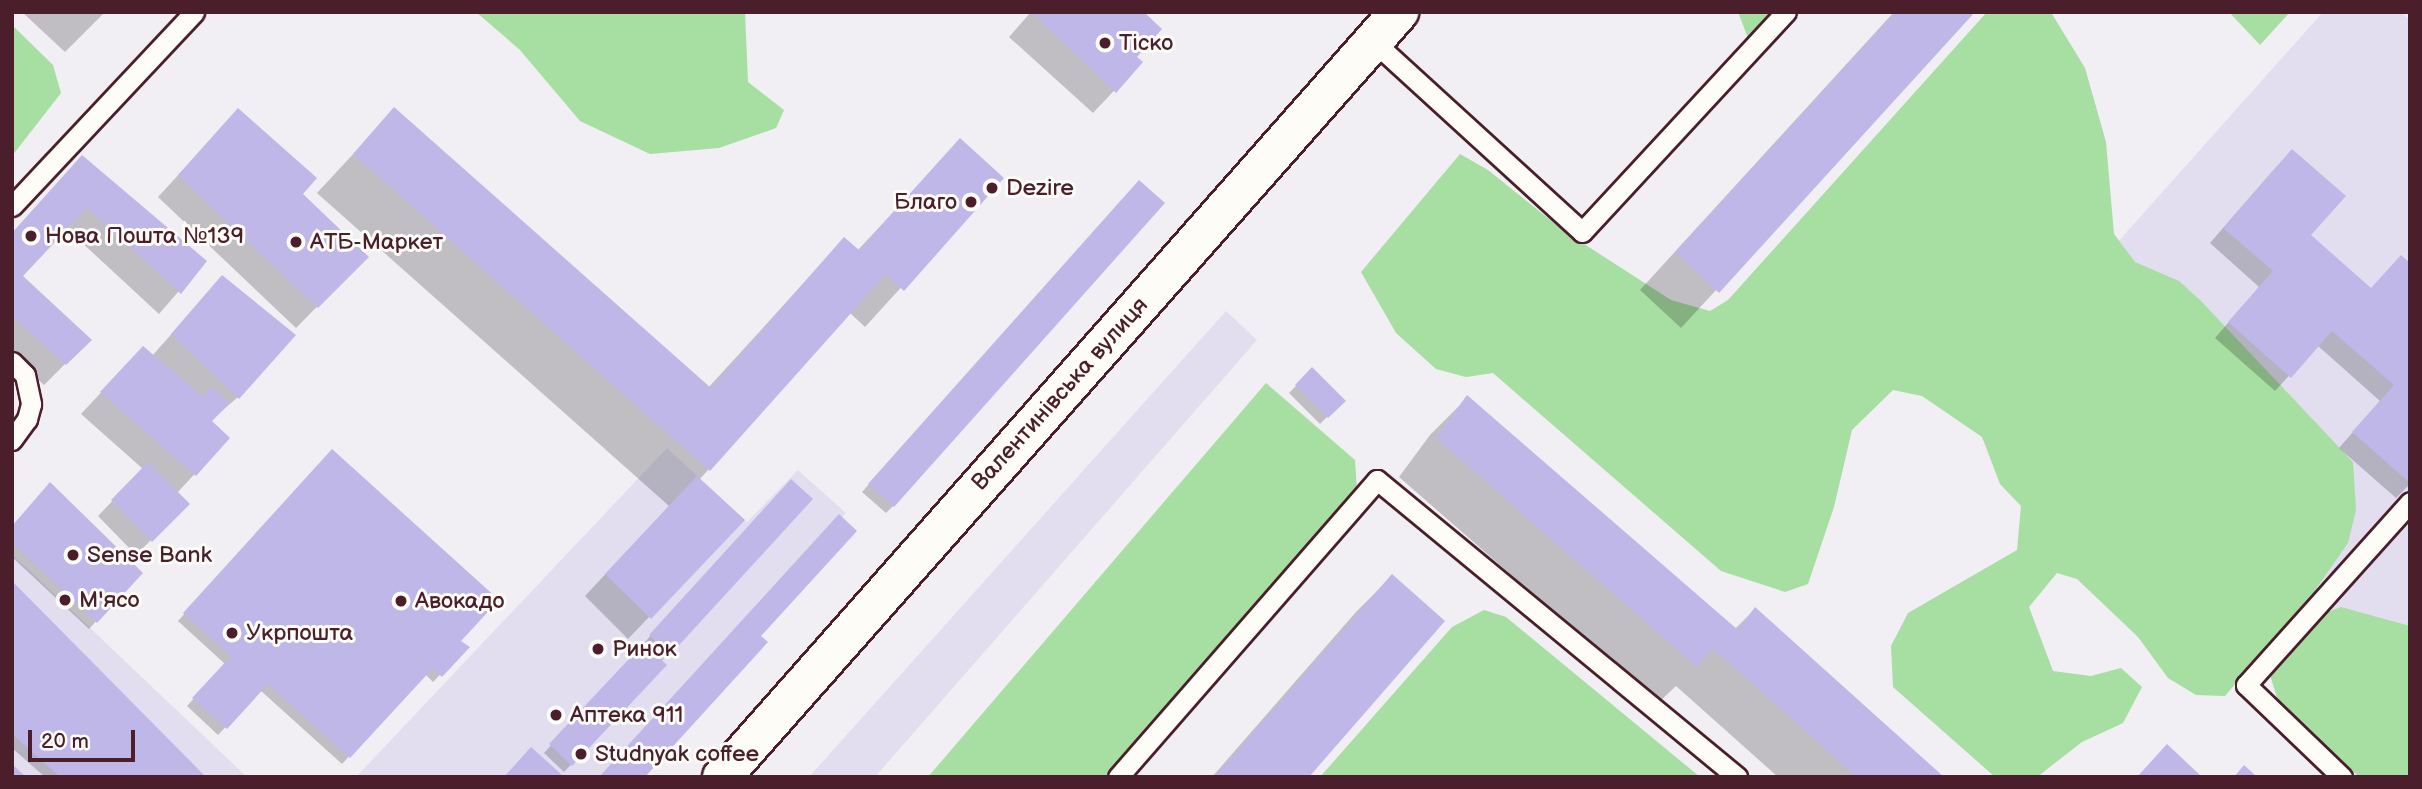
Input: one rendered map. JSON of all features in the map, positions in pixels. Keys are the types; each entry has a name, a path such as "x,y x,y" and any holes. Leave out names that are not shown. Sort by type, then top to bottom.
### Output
{"street":[{"name":"Валентинівська вулиця","path":"722,777 1399,12"}],"lane":[{"path":"12,206 194,12"},
{"path":"1373,41 1582,232 1786,12"},
{"path":"12,362 25,375 31,404 27,419 12,440"},
{"path":"1118,777 1377,480 1737,777"},
{"path":"2342,777 2246,685 2410,502"}],"shaded area":[{"path":"2323,12 2401,12 2410,20 2410,657 2376,695 2008,365"},
{"path":"1226,311 1257,340 875,777 809,777"},
{"name":"Ринок","path":"667,448 747,522 798,470 846,513 601,777 356,777"},
{"path":"12,555 29,570 247,777 12,777"}],"green space":[{"path":"476,12 745,12 748,82 784,110 776,128 719,148 650,154 580,121 520,50"},
{"path":"1738,12 1775,12 1750,43"},
{"path":"1987,12 2052,14 2085,68 2106,142 2114,234 2135,262 2179,281 2201,301 2353,462 2356,510 2348,543 2313,593 2225,696 2196,695 2168,678 2138,637 2077,579 2057,573 2029,607 2053,671 2091,676 2121,668 2142,687 2123,723 2082,742 2037,777 1995,777 1893,687 1891,646 1908,613 2017,550 2021,506 2000,484 1982,437 1922,396 1893,390 1852,430 1834,507 1808,584 1785,592 1721,571 1493,373 1466,377 1436,369 1396,333 1361,272 1460,154 1488,170 1564,231 1671,300 1710,311 1728,300"},
{"path":"2229,12 2290,12 2260,45"},
{"path":"12,25 53,65 61,93 12,156"},
{"path":"1266,383 1355,460 1357,490 1106,777 928,777"},
{"path":"2341,607 2410,626 2410,777 2359,777 2278,701 2270,675 2323,614"},
{"path":"1484,610 1506,617 1700,777 1320,777 1452,627"}],"building":[{"name":"Тіско","path":"1031,12 1144,12 1162,29 1137,57 1143,62 1116,93"},
{"path":"1895,12 1975,12 1719,293 1675,252"},
{"path":"394,107 711,388 844,237 859,250 960,138 1004,178 904,291 886,274 710,471 353,154"},
{"path":"238,108 317,178 303,194 369,257 318,308 178,175"},
{"path":"2292,149 2346,196 2311,235 2371,288 2401,255 2410,263 2410,483 2352,432 2394,385 2332,331 2291,378 2228,322 2273,271 2223,228"},
{"path":"82,155 207,261 181,294 87,208 23,276 92,340 66,365 12,316 12,233"},
{"path":"1139,180 1165,203 894,507 868,484"},
{"path":"222,275 296,335 239,399 171,334"},
{"path":"143,346 203,397 212,387 230,403 212,421 230,438 196,476 100,392"},
{"path":"1312,367 1346,401 1328,418 1295,385"},
{"path":"1467,395 1738,630 1755,607 1944,777 1857,777 1713,649 1697,667 1436,438"},
{"path":"332,449 499,600 461,641 470,647 442,677 433,668 350,758 268,684 227,729 192,698 231,656 183,613"},
{"path":"148,462 190,504 152,542 111,500"},
{"path":"697,476 745,520 651,619 605,574"},
{"path":"791,479 813,499 670,655 649,635"},
{"path":"50,482 143,573 97,623 12,543 12,526"},
{"path":"839,514 857,531 761,636 768,642 645,777 599,777"},
{"path":"1392,574 1445,621 1309,777 1214,777"},
{"path":"12,581 206,777 60,777 12,734"},
{"path":"644,643 667,665 572,766 549,744"},
{"path":"2167,744 2202,777 2137,777"},
{"path":"531,747 562,775 561,777 504,777"},
{"path":"12,764 26,777 12,777"},
{"path":"2244,765 2257,777 2234,777"}],"place":[{"name":"Тіско","path":"1105,43"},
{"name":"Dezire","path":"992,188"},
{"name":"Благо","path":"971,202"},
{"name":"Нова Пошта №139","path":"31,236"},
{"name":"АТБ-Маркет","path":"296,242"},
{"name":"Sense Bank","path":"73,555"},
{"name":"М'ясо","path":"65,600"},
{"name":"Авокадо","path":"401,601"},
{"name":"Укрпошта","path":"232,633"},
{"name":"Ринок","path":"598,649"},
{"name":"Аптека 911","path":"556,715"},
{"name":"Studnyak coffee","path":"581,754"}]}
